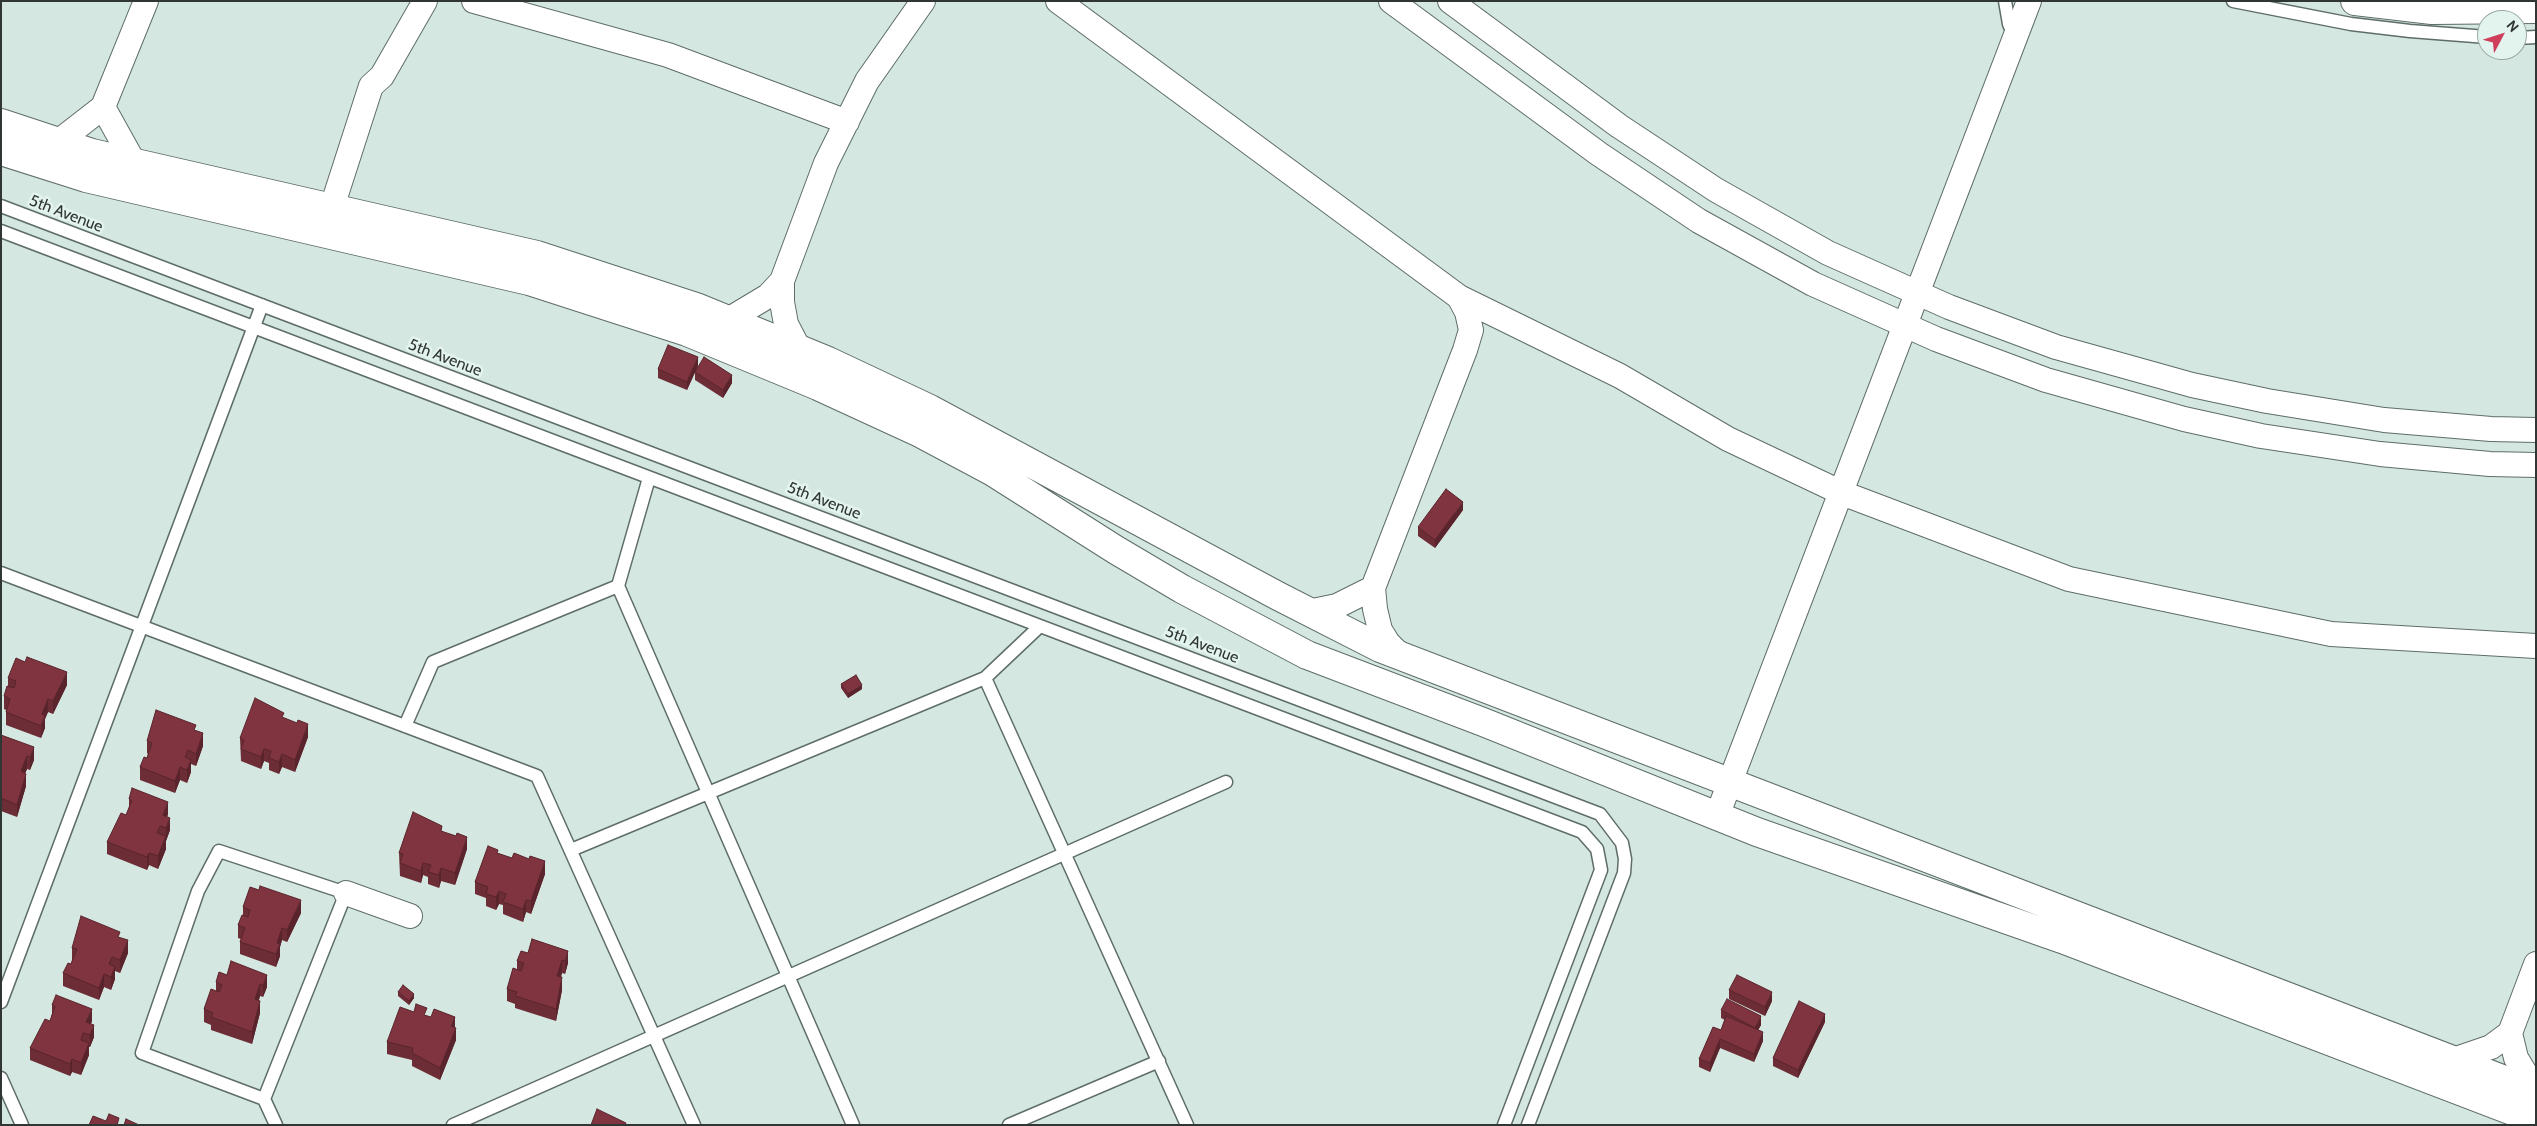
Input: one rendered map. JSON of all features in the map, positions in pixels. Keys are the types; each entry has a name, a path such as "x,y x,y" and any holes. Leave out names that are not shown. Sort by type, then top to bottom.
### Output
{"main road":[{"path":"2355,1 2432,10 2536,8"},
{"path":"1,123 92,153 536,255 696,307 799,349 930,409 1308,612 1401,656 2536,1091"},
{"path":"1,151 86,178 529,281 687,332 818,386 918,432 993,472 1116,550 1182,589 1307,655 1483,722 1717,816 2062,939 2536,1120"}],"street":[{"path":"58,142 104,107 146,1"},
{"path":"332,207 371,86 382,76 425,1"},
{"path":"474,1 668,55 846,122"},
{"path":"799,349 786,324 782,302 782,281 826,163 846,122 867,81 923,1"},
{"path":"1058,1 1458,297 1620,376 1728,439 1842,493 2069,579 2331,634 2536,646"},
{"path":"1391,1 1599,154 1699,221 1813,284 1904,325 2046,380 2184,420 2261,436 2380,454 2490,464 2536,465"},
{"path":"1450,1 1619,126 1716,190 1828,253 1916,292 2056,347 2192,386 2267,402 2384,420 2491,429 2536,430"},
{"path":"1717,816 1842,493 1916,292 2030,2"},
{"path":"104,107 133,161"},
{"path":"728,320 768,296 782,281"},
{"path":"1401,656 1388,643 1380,630 1373,588 1471,330 1467,312 1458,297"},
{"path":"1308,612 1337,606 1373,588"},
{"path":"346,893 410,916"},
{"path":"2453,1060 2491,1047 2510,1033 2536,964"},
{"path":"2510,1033 2516,1058 2536,1091"}],"lane":[{"path":"2005,1 2009,24 2015,38"},
{"path":"2233,1 2351,24 2477,36"},
{"name":"5th Avenue","path":"1,206 1600,814 1622,843 1625,859 1624,873 1528,1125"},
{"path":"1,231 1582,832 1597,849 1601,870 1504,1125"},
{"path":"1,1002 262,305"},
{"path":"650,478 618,586 853,1125"},
{"path":"1,573 538,776 694,1125"},
{"path":"405,726 434,662 618,586"},
{"path":"571,850 985,678 1040,626"},
{"path":"985,678 1188,1125"},
{"path":"453,1125 1226,782"},
{"path":"264,1099 346,893 220,851 198,891 142,1053 264,1099 276,1125"},
{"path":"1009,1125 1159,1062"},
{"path":"1,1078 22,1125"}],"building":[{"path":"668,345 698,357 687,382 658,369"},
{"path":"704,357 732,375 723,390 695,372"},
{"path":"1446,489 1463,502 1435,540 1418,527"},
{"path":"27,657 67,672 53,701 48,699 42,714 45,716 41,726 6,712 10,699 4,696 7,686 14,688 16,681 8,678 16,658 25,662"},
{"path":"856,675 862,685 848,694 841,684"},
{"path":"255,698 284,713 282,717 297,723 298,720 308,724 295,760 282,754 279,762 269,758 271,751 264,749 261,757 241,749 244,740 240,738"},
{"path":"156,710 196,725 194,730 203,733 196,754 188,750 185,757 191,760 187,770 180,767 175,781 140,767 144,757 147,758 152,743 147,741"},
{"path":"1,735 34,747 30,757 27,756 21,771 26,774 17,805 1,798"},
{"path":"132,788 168,802 163,815 170,818 166,828 160,826 157,833 166,836 158,856 149,853 147,857 107,842 121,813 126,815 132,800 129,799"},
{"path":"413,812 442,826 441,831 456,836 457,833 467,837 455,873 441,868 439,875 428,872 431,865 423,863 421,871 400,863 403,854 399,853"},
{"path":"488,846 498,850 497,853 512,858 514,853 529,859 530,856 545,861 531,901 526,900 523,909 503,902 506,894 499,891 496,897 486,894 488,887 475,882"},
{"path":"260,886 301,900 287,930 282,928 277,943 280,944 276,954 240,942 245,928 238,925 242,915 248,917 250,910 243,907 250,887 259,890"},
{"path":"81,916 120,932 118,937 128,940 120,960 112,957 109,964 115,967 111,977 104,974 99,988 63,973 68,963 71,964 77,949 72,948"},
{"path":"532,939 568,951 565,961 562,960 557,976 562,977 556,1009 515,996 517,992 507,989 513,968 521,971 524,963 517,961 521,951 528,953"},
{"path":"231,961 267,975 263,985 260,984 255,999 260,1001 252,1032 211,1017 213,1013 204,1009 211,989 219,992 222,985 216,982 219,972 227,975"},
{"path":"1737,975 1772,992 1765,1007 1729,990"},
{"path":"403,985 414,994 409,1001 398,992"},
{"path":"56,995 92,1009 86,1022 94,1025 90,1035 83,1033 81,1040 89,1043 81,1063 72,1059 70,1064 30,1048 45,1019 50,1021 55,1006 52,1005"},
{"path":"1727,999 1761,1016 1755,1028 1721,1010"},
{"path":"1799,1001 1825,1014 1798,1070 1773,1058"},
{"path":"416,1004 427,1008 424,1015 431,1017 434,1009 455,1017 451,1026 456,1028 440,1068 412,1053 413,1048 387,1042 400,1007 414,1012"},
{"path":"1726,1016 1763,1032 1754,1054 1720,1039 1710,1063 1699,1059 1713,1027 1721,1030"},
{"path":"597,1109 626,1123 625,1125 591,1125"},
{"path":"109,1114 119,1118 117,1125 89,1125 93,1116 106,1121"},
{"path":"126,1119 139,1125 124,1125"}]}
